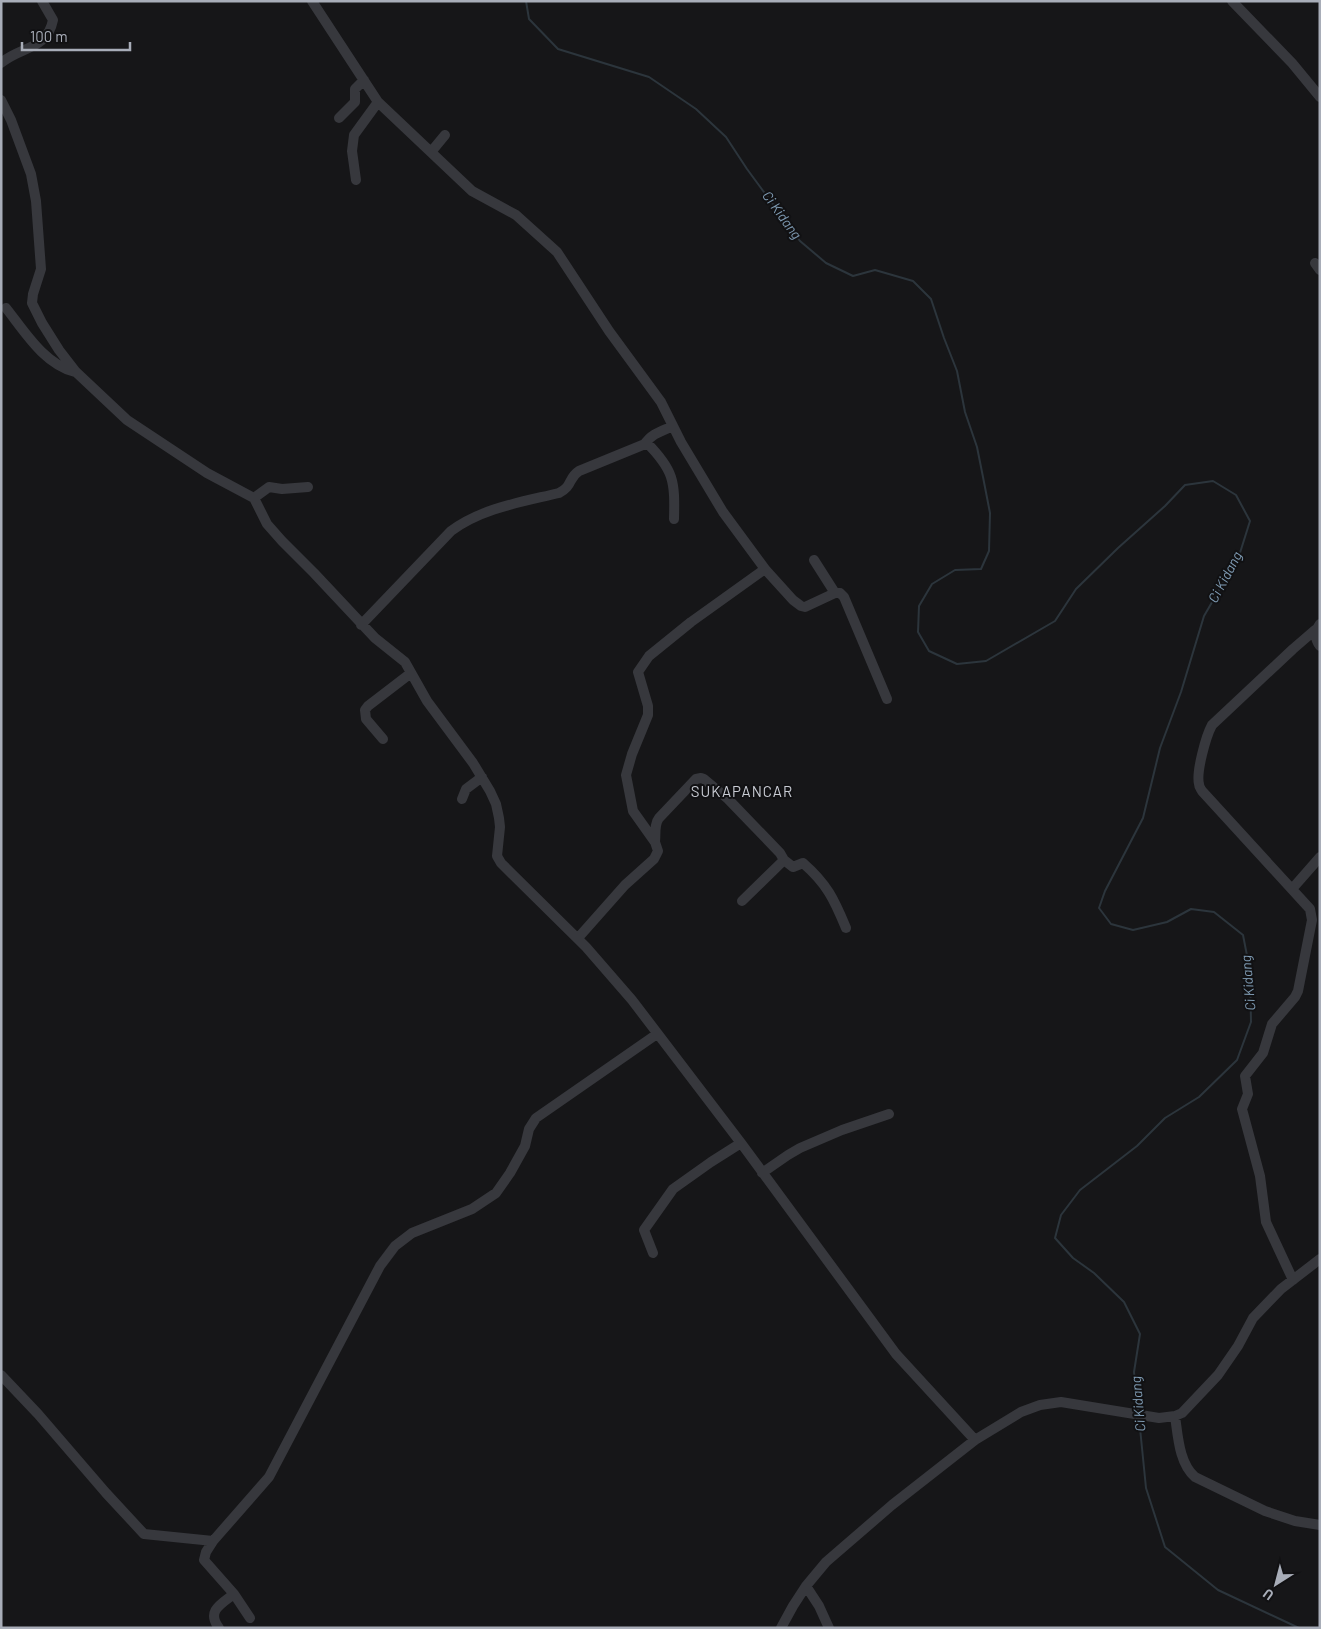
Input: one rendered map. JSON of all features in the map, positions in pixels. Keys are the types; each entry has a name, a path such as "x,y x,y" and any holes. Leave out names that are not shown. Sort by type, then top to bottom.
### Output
{"street":[{"path":"1,63 9,56 28,50 42,41 49,33 53,20 42,1"},
{"path":"312,1 378,102 472,191 516,215 557,252 609,331 661,402 680,442 723,512 765,569 793,600 801,606 805,607 835,593 840,593 847,603 887,699"},
{"path":"1233,1 1292,63 1320,97"},
{"path":"339,118 356,102 355,89 364,80"},
{"path":"1,100 11,120 31,174 36,201 41,246 41,269 32,294 32,303 42,323 76,372 127,420 207,473 254,498 270,527 361,624 378,641 405,662 427,701 473,762 496,804 500,827 497,856 501,863 578,938 632,1000 741,1143 896,1354 976,1440"},
{"path":"356,180 352,151 354,135 378,102"},
{"path":"431,152 445,135"},
{"path":"6,308 41,352 61,366 76,372"},
{"path":"361,624 451,531 462,523 496,509 559,493 566,489 573,476 579,471 645,444 653,435 673,426"},
{"path":"646,442 660,457 672,476 674,519"},
{"path":"254,498 270,487 297,489 308,487"},
{"path":"814,560 835,593"},
{"path":"578,938 625,886 654,860 658,851 655,842 633,811 626,775 648,711 638,672 649,656 691,622 765,569"},
{"path":"1318,627 1316,639 1320,646"},
{"path":"1293,1280 1266,1222 1260,1176 1242,1107 1248,1094 1244,1080 1245,1076 1263,1053 1272,1024 1298,991 1312,916 1310,909 1202,791 1198,780 1208,734 1212,726 1318,627"},
{"path":"383,739 366,719 365,710 411,673"},
{"path":"462,799 466,789 482,777"},
{"path":"655,842 656,822 696,779 701,778 728,799 780,853 784,860 793,867 803,863 824,883 836,903 846,928"},
{"path":"1292,889 1320,857"},
{"path":"742,901 784,860"},
{"path":"250,1618 234,1594 204,1560 206,1552 213,1541 268,1477 380,1266 395,1246 412,1233 472,1209 496,1193 525,1146 529,1128 536,1118 658,1034"},
{"path":"762,1173 800,1148 889,1114"},
{"path":"653,1253 644,1230 673,1189 741,1143"},
{"path":"781,1628 806,1586 826,1562 851,1539 892,1504 976,1440 1021,1412 1040,1404 1061,1402 1159,1418 1175,1416 1190,1406 1218,1375 1238,1346 1252,1318 1320,1258"},
{"path":"1,1376 38,1414 144,1534 213,1541"},
{"path":"1175,1416 1185,1465 1195,1477 1265,1511 1295,1521 1320,1525"},
{"path":"806,1586 819,1606 829,1628"},
{"path":"219,1628 215,1623 213,1615 216,1608 234,1594"}],"waterway":[{"name":"Ci Kidang","path":"526,1 529,19 558,49 649,77 696,109 726,137 800,241 826,263 853,276 875,270 913,281 931,299 957,371 965,412 977,447 990,513 989,551 981,569 955,570 932,584 919,606 918,632 929,651 957,664 986,661 1055,621 1076,589 1185,485 1213,481 1236,495 1250,521 1239,556 1204,616 1181,692 1160,748 1143,818 1105,891 1099,908 1111,924 1133,930 1167,922 1191,909 1214,912 1243,935 1250,971 1251,1022 1237,1060 1199,1097 1165,1118 1137,1146 1080,1190 1061,1215 1055,1238 1073,1258 1094,1273 1124,1302 1140,1334 1134,1372 1138,1411"},
{"name":"Ci Kidang","path":"1139,1418 1146,1488 1165,1547 1218,1590 1299,1628"}],"district":[{"name":"SUKAPANCAR","path":"742,792"}]}
